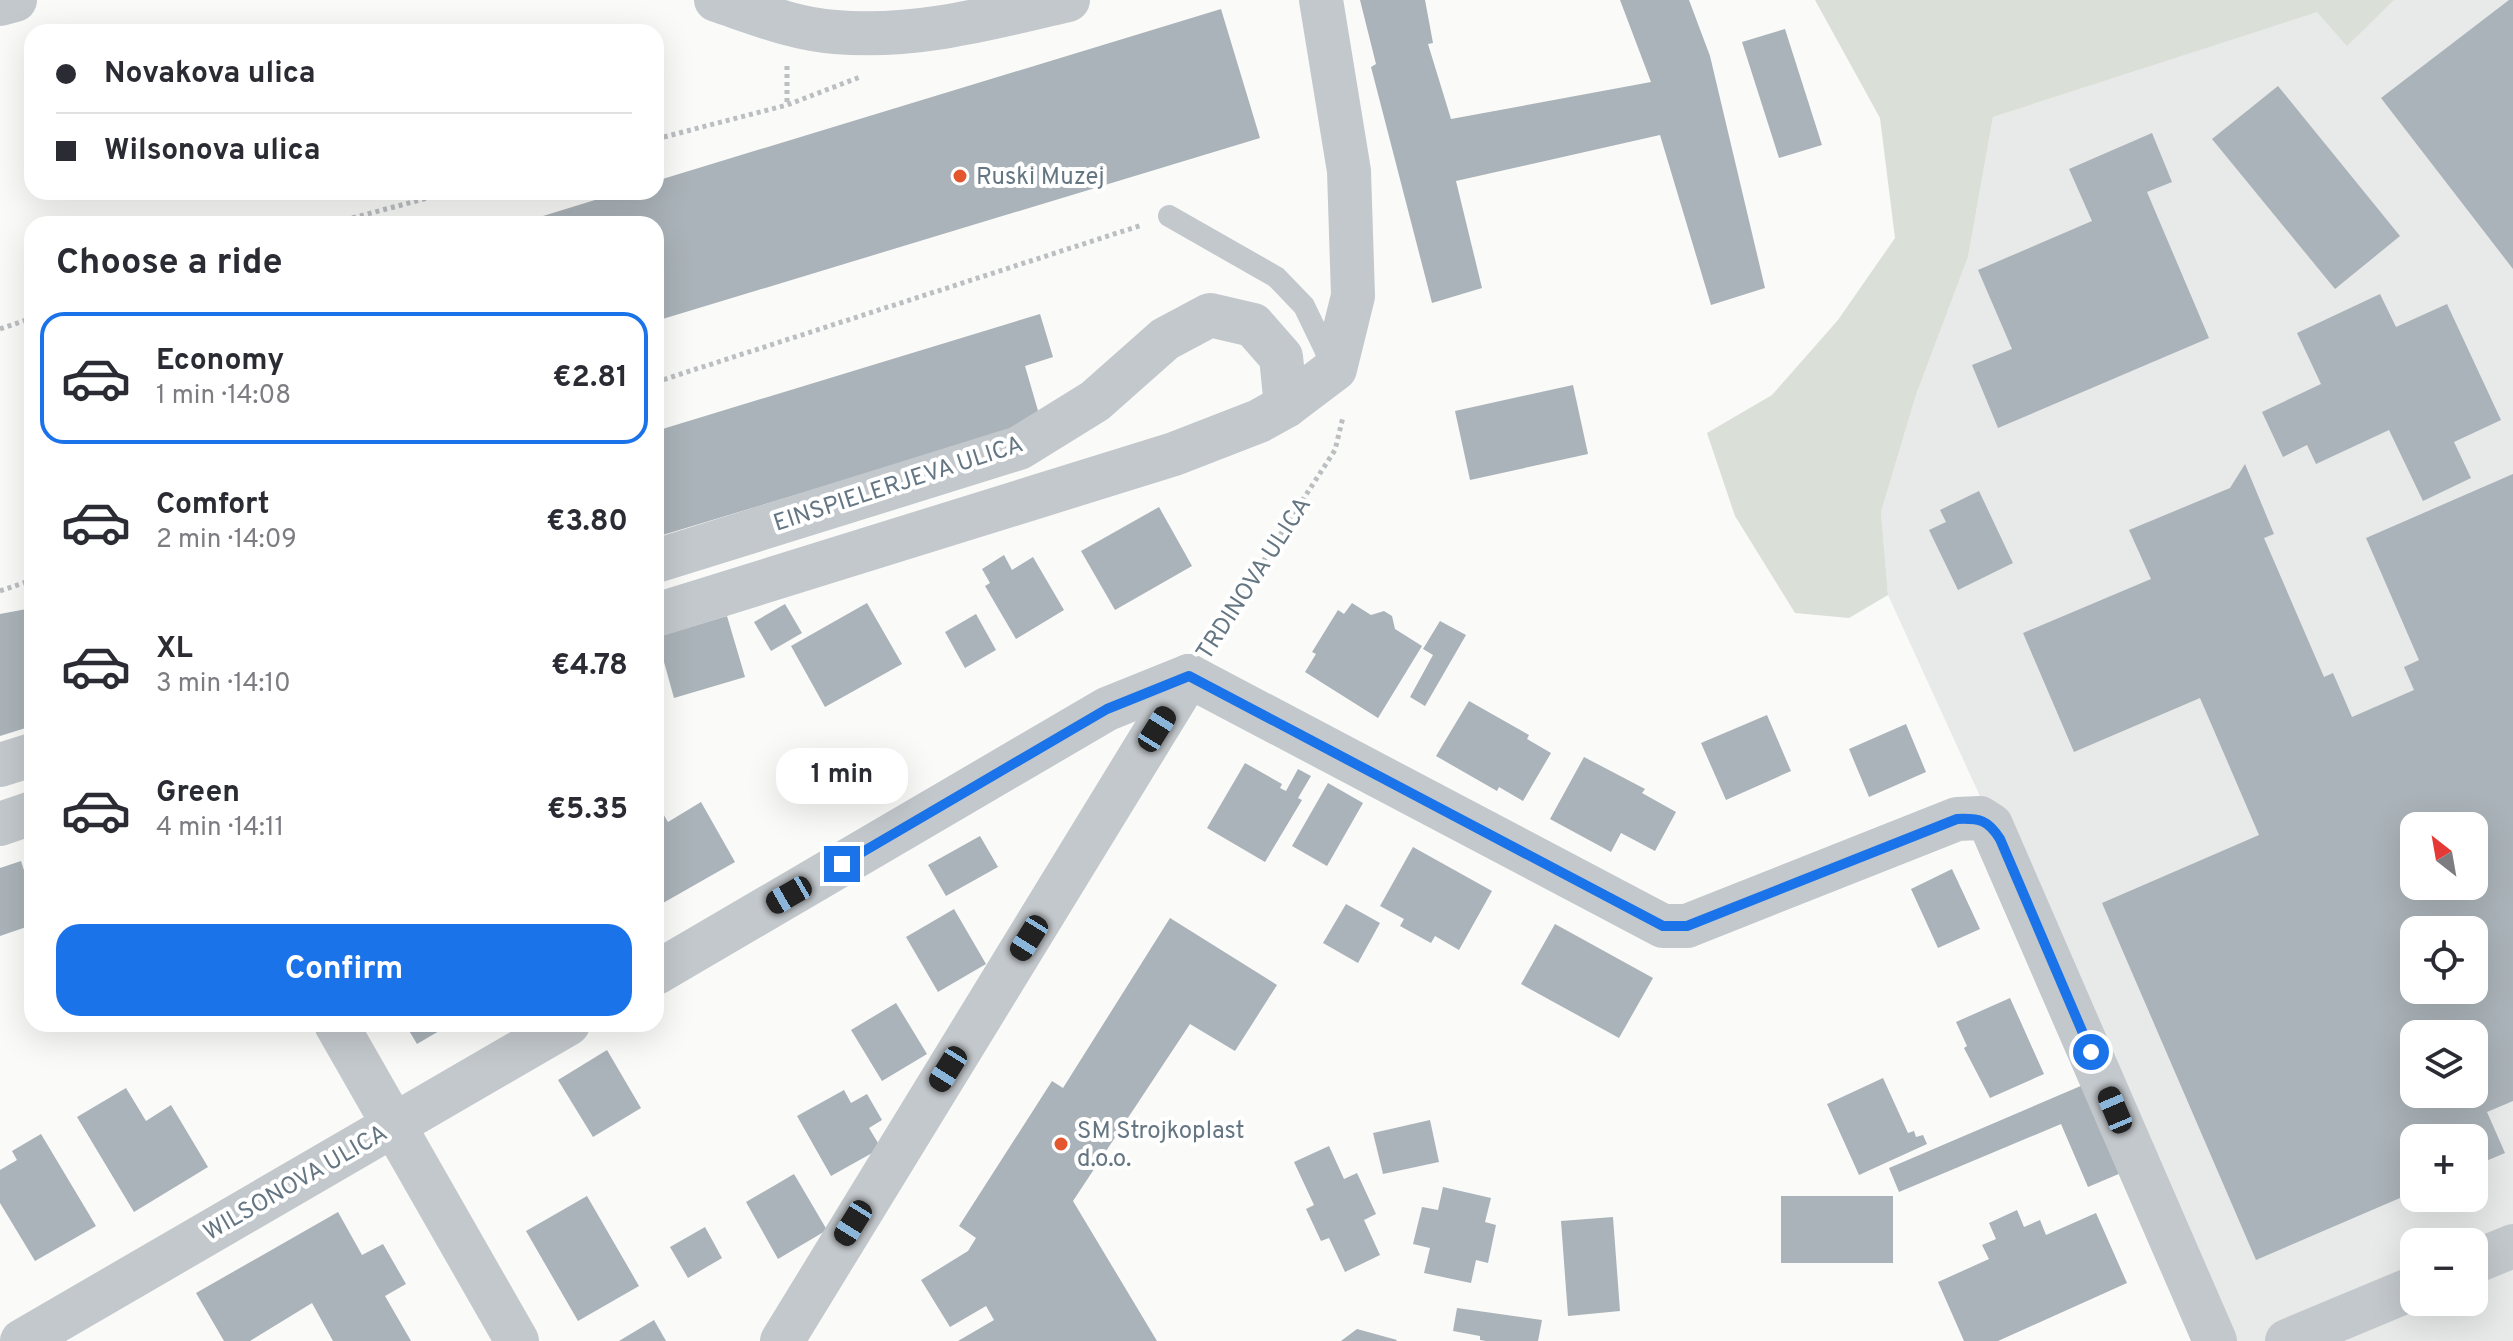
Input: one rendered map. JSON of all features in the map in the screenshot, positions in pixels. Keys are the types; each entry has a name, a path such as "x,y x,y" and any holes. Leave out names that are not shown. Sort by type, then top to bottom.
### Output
{"street":[{"path":"0,4 15,0"},
{"path":"716,0 780,21 835,32 900,32 977,21 1068,0"},
{"path":"664,613 1174,454 1259,421 1286,406 1335,369 1353,296 1350,186 1321,0"},
{"name":"EINSPIELERJEVA ULICA","path":"664,559 1019,448 1095,401 1165,339 1210,315 1253,325 1281,357 1286,406"},
{"path":"664,968 1107,709 1189,676 1663,926 1687,926 1957,819 1980,818 1991,825 2000,839 2215,1341"},
{"name":"TRDINOVA ULICA","path":"782,1341 1189,676"},
{"path":"0,765 24,758"},
{"path":"0,824 24,816"},
{"path":"341,1032 517,1341"},
{"name":"WILSONOVA ULICA","path":"22,1341 554,1032"},
{"path":"2488,1256 2513,1246"},
{"path":"2287,1341 2400,1294"}],"lane":[{"path":"1169,216 1276,277 1304,306 1335,369"}],"path":[{"path":"664,137 787,105 869,73 900,32"},
{"path":"360,216 420,200"},
{"path":"664,379 1169,216"},
{"path":"0,329 24,321"},
{"name":"TRDINOVA ULICA","path":"1189,676 1335,450 1343,415 1335,369"},
{"path":"0,591 24,583"}],"shaded area":[{"path":"1815,0 2394,0 2347,46 2317,12 1993,117 1968,257 1916,395 1881,512 1888,595 1849,618 1795,613 1735,516 1707,433 1772,395 1838,320 1895,238 1880,118"},
{"path":"2394,0 2513,0 2513,1341 2229,1341 1888,595 1881,512 1916,395 1968,257 1993,117 2317,11 2347,45"}],"building":[{"path":"1360,0 1425,0 1433,43 1428,44 1451,119 1651,82 1620,0 1689,0 1710,56 1765,288 1711,305 1660,135 1456,181 1482,288 1432,303 1371,67 1376,64"},
{"path":"2513,0 2513,269 2381,98"},
{"path":"1221,9 1260,138 664,319 664,216 543,216 595,200 664,200 664,179"},
{"path":"1785,29 1822,145 1779,158 1742,42"},
{"path":"2278,86 2400,236 2335,289 2212,139"},
{"path":"2152,133 2172,182 2147,192 2209,338 1998,428 1972,365 2012,349 1978,270 2092,221 2069,169"},
{"path":"2380,294 2396,327 2447,304 2501,420 2454,442 2471,478 2423,501 2389,430 2316,464 2307,445 2283,457 2262,412 2321,384 2297,333"},
{"path":"1040,314 1053,357 1025,366 1041,421 664,535 664,429"},
{"path":"1573,385 1588,454 1470,480 1455,411"},
{"path":"2245,464 2274,534 2264,538 2324,677 2333,673 2352,717 2414,690 2404,667 2419,660 2366,538 2513,474 2513,1101 2487,1112 2505,1153 2488,1160 2488,1124 2400,1124 2400,1198 2256,1260 2102,903 2259,835 2200,698 2074,752 2023,633 2151,579 2129,530 2230,488"},
{"path":"1979,491 2013,563 1958,590 1929,530 1946,522 1940,510"},
{"path":"1159,507 1192,566 1115,610 1081,551"},
{"path":"1004,555 1012,570 1033,557 1064,610 1016,639 985,586 990,583 982,569"},
{"path":"867,603 902,664 825,707 791,646"},
{"path":"1352,603 1371,615 1384,611 1392,616 1395,629 1422,646 1378,718 1305,672 1316,654 1312,652 1338,610 1344,614"},
{"path":"785,604 802,633 771,651 754,622"},
{"path":"24,610 24,728 0,736 0,614"},
{"path":"976,614 996,650 965,668 945,632"},
{"path":"727,616 745,677 674,698 664,662 664,635"},
{"path":"1440,621 1466,635 1425,706 1410,697 1433,655 1423,649"},
{"path":"1469,701 1529,735 1527,739 1551,753 1523,801 1499,787 1497,791 1436,756"},
{"path":"1767,715 1791,771 1726,800 1701,743"},
{"path":"1906,724 1926,772 1869,797 1849,749"},
{"path":"1584,757 1645,789 1642,793 1676,812 1655,851 1621,833 1611,852 1550,819"},
{"path":"1245,763 1282,784 1280,788 1286,791 1298,769 1311,776 1298,798 1302,800 1265,862 1207,828"},
{"path":"1328,783 1363,803 1327,866 1292,846"},
{"path":"701,802 735,862 664,902 664,815 668,822"},
{"path":"980,836 998,867 946,896 928,865"},
{"path":"1413,847 1492,891 1459,950 1435,936 1431,943 1400,926 1404,919 1380,906"},
{"path":"21,861 24,870 24,928 0,936 0,868"},
{"path":"1952,869 1980,929 1938,948 1911,889"},
{"path":"1346,904 1380,923 1358,963 1323,943"},
{"path":"954,909 986,964 938,992 906,937"},
{"name":"SM Strojkoplast d.o.o.","path":"1170,918 1277,985 1235,1051 1190,1024 1073,1201 1157,1341 958,1341 994,1320 986,1306 950,1327 921,1280 968,1251 976,1238 959,1226 1052,1081 1063,1088"},
{"path":"1555,924 1653,978 1619,1038 1521,984"},
{"path":"2010,998 2044,1074 1990,1098 1964,1048 1967,1046 1956,1022"},
{"path":"896,1003 927,1054 882,1081 851,1030"},
{"path":"410,1032 437,1032 417,1044"},
{"path":"607,1050 641,1108 593,1137 558,1080"},
{"path":"1883,1078 1908,1133 1914,1131 1916,1137 1923,1135 1927,1144 1859,1175 1827,1104"},
{"path":"2083,1085 2121,1173 2088,1187 2061,1124 1899,1192 1889,1168"},
{"path":"126,1088 146,1121 171,1105 208,1167 134,1212 77,1117"},
{"path":"844,1090 851,1103 867,1094 882,1120 869,1128 881,1148 831,1176 797,1116"},
{"path":"1430,1120 1439,1162 1383,1174 1373,1133"},
{"path":"41,1134 96,1226 35,1261 0,1203 0,1170 17,1160 12,1151"},
{"path":"1329,1146 1344,1179 1357,1173 1376,1214 1364,1220 1380,1255 1345,1272 1329,1238 1321,1241 1306,1209 1314,1205 1294,1162"},
{"path":"794,1174 827,1230 778,1259 746,1202"},
{"path":"1443,1187 1491,1198 1485,1222 1496,1225 1488,1263 1476,1260 1471,1283 1424,1273 1430,1248 1413,1244 1422,1207 1438,1210"},
{"path":"587,1196 639,1286 578,1321 526,1231"},
{"path":"1781,1196 1893,1196 1893,1263 1781,1263"},
{"path":"2017,1210 2024,1227 2040,1220 2046,1235 2096,1213 2127,1283 1998,1341 1964,1341 1938,1282 1989,1259 1982,1245 1996,1239 1989,1223"},
{"path":"338,1212 362,1255 383,1244 406,1284 385,1296 411,1341 333,1341 312,1303 250,1341 224,1341 196,1293"},
{"path":"1613,1217 1620,1311 1568,1316 1561,1221"},
{"path":"705,1227 722,1258 688,1278 670,1247"},
{"path":"1457,1308 1542,1320 1538,1341 1486,1341 1480,1340 1480,1336 1453,1331"},
{"path":"654,1320 666,1341 619,1341"},
{"path":"1357,1329 1397,1340 1341,1341"}],"place":[{"name":"Ruski Muzej","path":"960,176"},
{"name":"SM Strojkoplast d.o.o.","path":"1061,1144"}],"route":[{"path":"842,864 1107,709 1189,676 1663,926 1687,926 1957,819 1980,818 1991,825 2000,839 2091,1052"}]}
